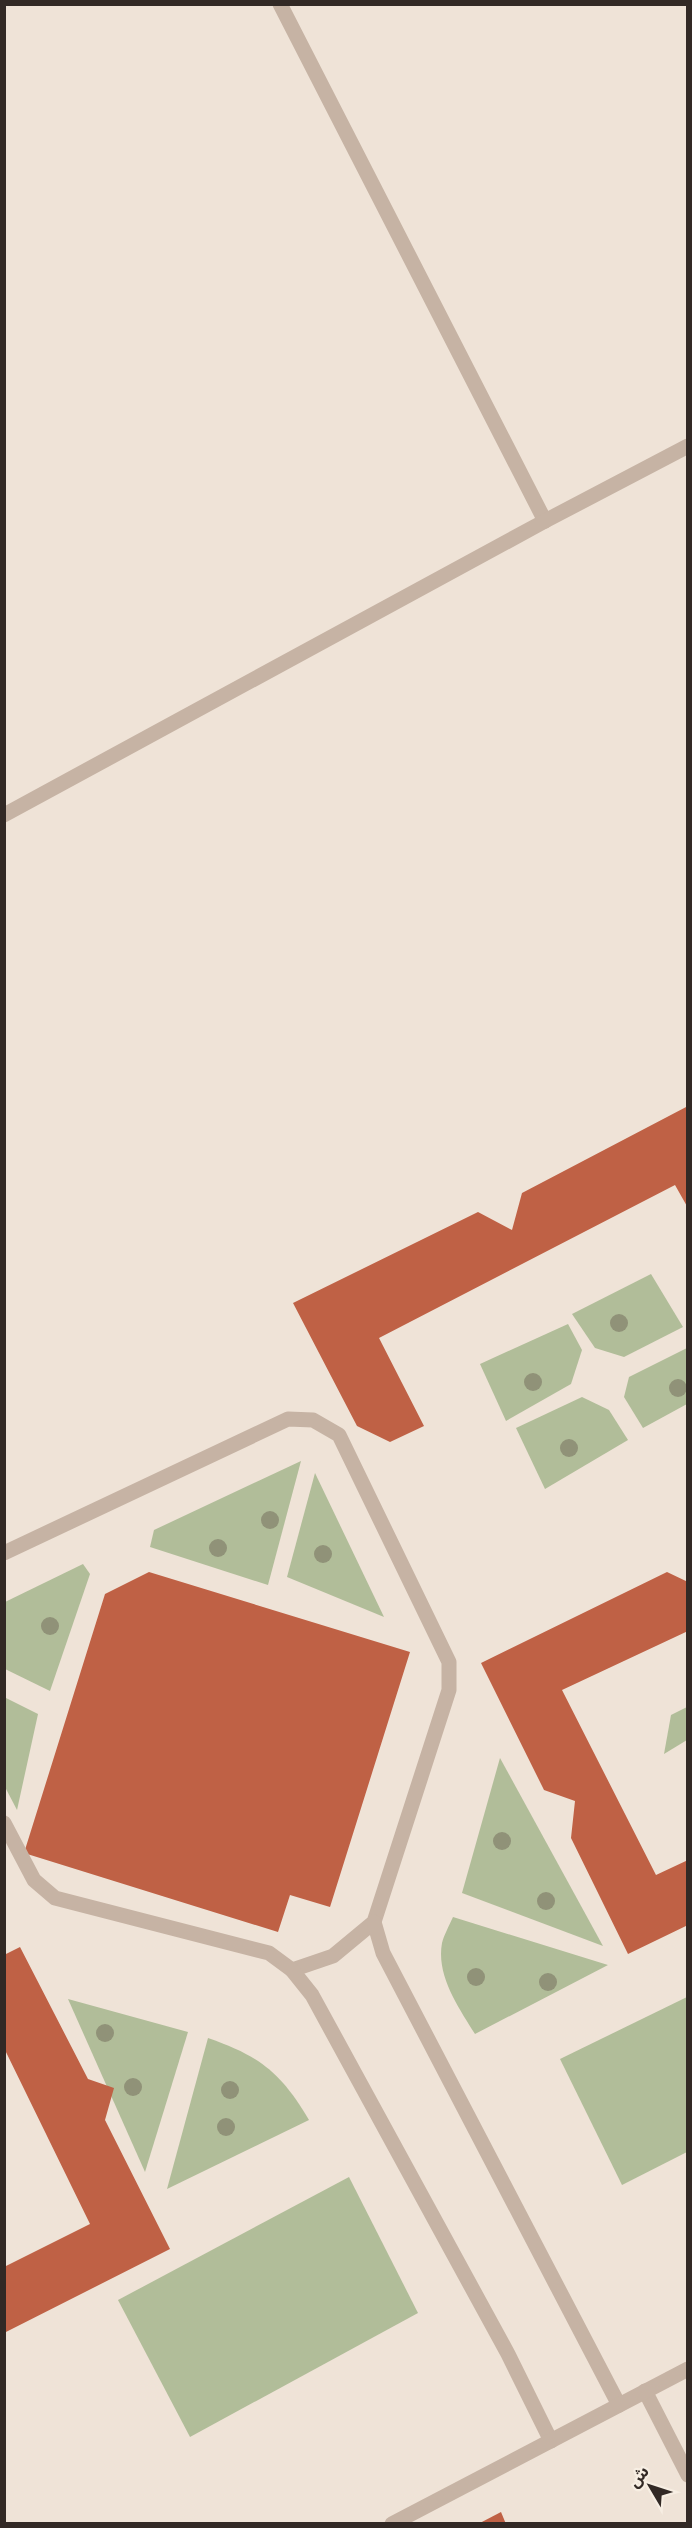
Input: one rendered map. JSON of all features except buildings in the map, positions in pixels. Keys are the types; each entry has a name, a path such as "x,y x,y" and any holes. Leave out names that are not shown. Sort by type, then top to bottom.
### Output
{"street":[{"path":"280,4 545,521"},
{"path":"4,815 687,446"},
{"path":"4,1553 288,1419 313,1419 339,1434 449,1662 449,1690 374,1922 382,1953 619,2405"},
{"path":"4,1823 34,1880 55,1898 269,1953 292,1970 317,2006 502,2343 551,2441"},
{"path":"292,1970 333,1956 374,1922"},
{"path":"392,2523 687,2369"},
{"path":"645,2391 687,2475"}],"green space":[{"path":"651,1274 683,1327 624,1357 595,1348 572,1314"},
{"path":"568,1324 582,1350 571,1384 506,1421 480,1364"},
{"path":"687,1348 687,1404 643,1428 624,1397 629,1377"},
{"path":"582,1397 609,1410 628,1440 545,1489 516,1428"},
{"path":"301,1461 268,1585 150,1547 154,1530"},
{"path":"315,1473 384,1617 287,1577"},
{"path":"83,1564 90,1574 50,1691 5,1669 5,1602"},
{"path":"4,1697 38,1714 17,1810 5,1787"},
{"path":"687,1707 687,1740 664,1754 671,1715"},
{"path":"500,1758 603,1946 462,1893"},
{"path":"453,1917 608,1965 475,2034 450,1991 442,1967 442,1943"},
{"path":"687,1997 687,2152 622,2185 560,2059"},
{"path":"68,1999 188,2032 145,2172"},
{"path":"208,2038 242,2052 268,2068 289,2090 309,2120 167,2189"},
{"path":"349,2177 418,2313 190,2437 118,2300"}]}
